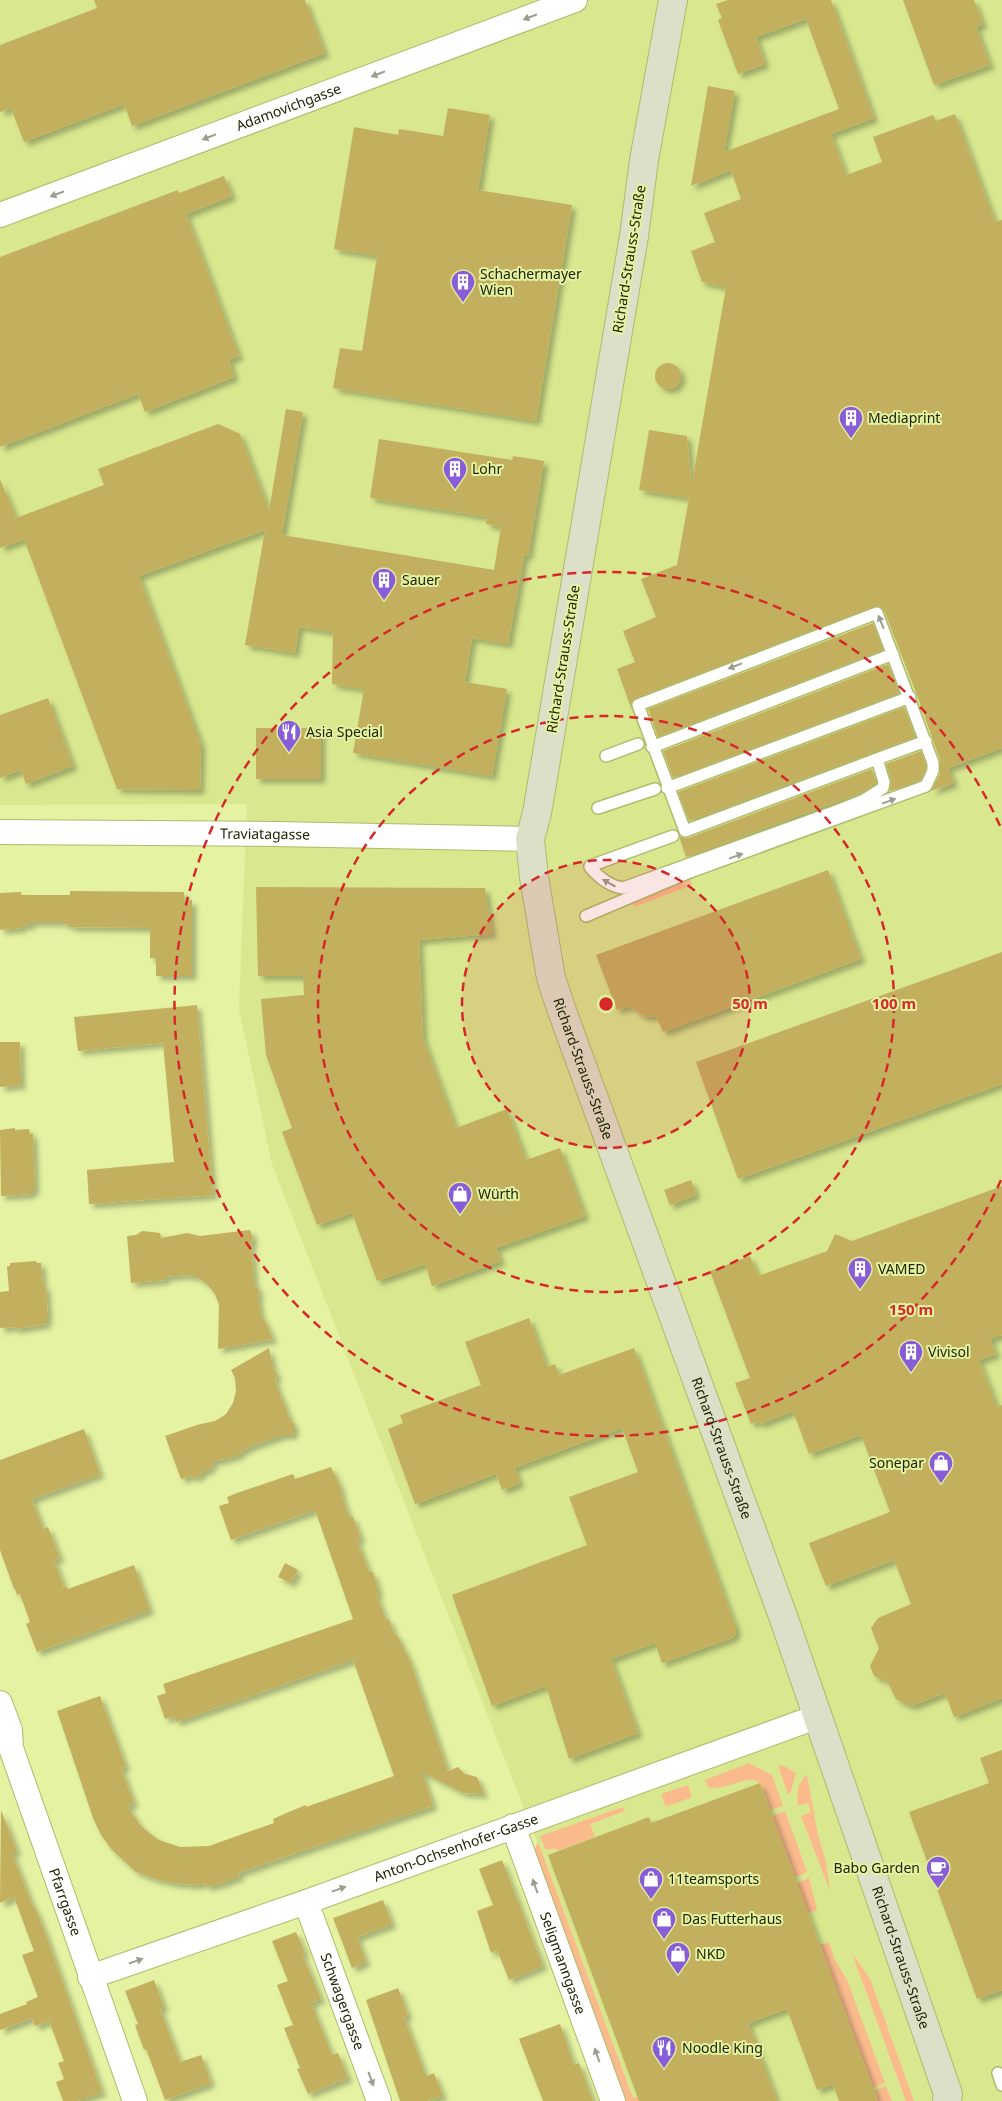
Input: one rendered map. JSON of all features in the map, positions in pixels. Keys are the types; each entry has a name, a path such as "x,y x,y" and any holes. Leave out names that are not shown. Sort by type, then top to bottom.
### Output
{"main road":[{"name":"Richard-Strauss-Straße","path":"673,0 644,160 634,236 537,813 530,839 534,877 550,973 559,1003 819,1716 951,2098"}],"street":[{"name":"Adamovichgasse","path":"0,215 575,0"},
{"name":"Traviatagasse","path":"0,832 276,834 530,839"},
{"name":"Pfarrgasse","path":"0,1702 10,1730 6,1749 135,2101"},
{"name":"Anton-Ochsenhofer-Gasse","path":"90,1977 306,1902 819,1716"},
{"name":"Seligmanngasse","path":"513,1826 614,2101"},
{"name":"Schwagergasse","path":"306,1902 379,2101"}],"lane":[{"path":"586,916 690,872 919,790 926,786 933,771 933,763 926,741 910,697 879,616 874,612 643,702 638,705 638,710 652,747 661,789 685,831 926,741"},
{"path":"652,747 893,654"},
{"path":"598,808 661,789 910,697"},
{"path":"606,756 638,744"},
{"path":"673,836 590,866 605,882 613,887 623,888 831,813 864,800 883,788 884,782 877,759"},
{"path":"998,2074 1002,2085"}],"shaded area":[{"path":"0,0 1002,0 1002,2101 629,2101 540,1849 272,1164 239,1009 247,804 0,805"},
{"path":"690,878 692,885 634,907 631,900"},
{"path":"749,1763 772,1775 783,1806 770,1810 763,1790 756,1781 744,1781 714,1788 708,1787 705,1780"},
{"path":"782,1765 796,1773 790,1794 788,1794 778,1766"},
{"path":"807,1775 818,1835 826,1862 830,1891 801,1816 811,1812 808,1803 798,1806 798,1789"},
{"path":"688,1785 692,1797 666,1807 661,1794"},
{"path":"623,1807 625,1811 590,1824 595,1837 557,1851 556,1848 545,1849 540,1836"},
{"path":"785,1811 807,1872 795,1877 772,1816"},
{"path":"538,1842 633,2098 637,2097 639,2101 624,2101 533,1854"},
{"path":"809,1878 817,1910 808,1913 797,1883"},
{"path":"829,1942 835,1960 847,1980 885,2083 873,2088 820,1945"},
{"path":"852,1953 870,1979 914,2101 906,2101"},
{"path":"886,2086 892,2101 878,2101 875,2090"}],"building":[{"path":"94,0 305,0 325,53 132,126 124,104 24,142 11,108 0,112 0,45 97,8"},
{"name":"Mediaprint","path":"728,0 831,0 874,118 831,134 846,175 882,162 873,137 933,115 936,121 955,114 995,222 1002,220 1002,748 948,768 954,783 931,791 940,774 940,760 884,610 879,606 635,698 631,703 631,707 642,738 617,669 635,662 623,631 656,617 641,579 677,565 689,498 639,490 649,430 687,436 691,477 693,477 726,287 702,282 691,251 715,242 704,213 741,199 731,170 691,186 708,86 735,91 724,152 839,109 806,19 756,37 765,64 738,74 718,20 722,18 716,4"},
{"path":"903,0 974,0 983,24 976,27 990,65 934,85"},
{"name":"Schachermayer Wien","path":"448,108 490,115 478,190 572,205 536,421 333,388 340,348 362,351 377,256 334,249 354,127 398,135 399,129 443,136"},
{"path":"224,176 232,196 186,214 239,356 229,360 234,377 145,412 138,394 0,447 0,257 178,190 179,193"},
{"path":"668,363 677,367 681,376 677,385 668,389 659,385 655,376 659,367"},
{"path":"286,409 303,412 282,535 494,570 501,527 486,524 487,517 370,498 379,439 512,460 513,456 544,461 528,556 524,556 508,644 472,638 465,682 507,689 492,776 353,753 364,689 332,684 333,632 299,627 295,653 245,645 265,530 139,576 201,744 200,790 117,789 24,539 0,548 0,479 16,518 104,485 98,469 218,424 240,434 269,511"},
{"path":"873,623 883,650 658,737 648,709"},
{"path":"888,664 899,693 673,778 663,751"},
{"path":"48,698 73,766 26,784 21,770 0,778 0,715"},
{"path":"904,707 915,737 689,821 678,792"},
{"name":"Asia Special","path":"256,728 321,728 321,779 256,779"},
{"path":"921,751 926,769 921,780 890,791 891,780 886,764"},
{"path":"872,769 876,783 861,793 686,857 680,837 688,838"},
{"path":"828,870 861,959 663,1032 656,1016 648,1017 641,1015 630,1006 617,1010 596,955"},
{"path":"256,887 485,888 492,934 419,940 423,1038 456,1128 507,1109 526,1160 560,1148 585,1216 496,1248 501,1261 432,1286 425,1264 377,1281 352,1213 317,1225 282,1132 292,1128 266,1055 261,999 304,995 303,976 258,976"},
{"path":"70,891 184,892 184,901 192,900 192,976 156,976 156,958 150,958 150,928 70,927 70,925 63,924 63,922 30,922 30,926 22,925 22,928 0,930 0,893 21,892 21,895 70,895"},
{"path":"1002,952 1002,1084 738,1179 696,1062"},
{"path":"197,1005 213,1195 89,1204 87,1170 174,1162 163,1043 78,1051 74,1017"},
{"path":"0,1042 20,1042 21,1085 0,1087"},
{"path":"15,1128 15,1130 29,1129 30,1134 33,1134 35,1191 31,1191 31,1194 1,1196 0,1130"},
{"path":"691,1180 696,1195 670,1205 664,1190"},
{"path":"1002,1186 1002,1335 990,1339 996,1354 979,1360 997,1407 1002,1405 1002,1698 954,1717 945,1693 911,1706 896,1699 887,1681 874,1676 870,1666 879,1648 871,1628 878,1618 911,1604 894,1560 826,1586 809,1543 890,1512 861,1435 809,1454 793,1411 760,1424 758,1421 751,1424 735,1383 750,1378 710,1271 750,1256 758,1276 827,1251 835,1234 852,1241"},
{"path":"250,1230 253,1238 251,1244 254,1282 259,1291 258,1298 261,1317 263,1317 273,1339 218,1349 219,1305 215,1294 206,1283 194,1276 182,1275 165,1277 165,1280 131,1283 127,1236 136,1235 142,1231 160,1233 161,1238 187,1233 200,1236"},
{"path":"36,1261 41,1263 43,1285 46,1287 48,1319 46,1319 46,1324 16,1329 15,1327 0,1328 0,1292 9,1291 7,1266 10,1266 10,1263"},
{"path":"529,1318 547,1367 555,1364 559,1375 634,1348 736,1628 736,1634 732,1638 662,1663 655,1643 611,1659 638,1733 569,1759 546,1686 492,1706 452,1595 587,1545 569,1497 638,1472 622,1428 514,1468 520,1483 502,1490 496,1474 415,1504 388,1429 403,1423 400,1415 481,1385 465,1342"},
{"path":"269,1348 273,1368 277,1374 275,1382 290,1419 294,1424 294,1432 291,1435 283,1435 245,1449 236,1456 211,1462 213,1467 204,1471 196,1478 190,1476 181,1479 165,1436 215,1421 226,1414 233,1403 236,1391 235,1378 231,1370"},
{"path":"84,1429 100,1474 32,1499 43,1529 48,1527 60,1558 54,1560 64,1587 66,1586 68,1589 134,1565 150,1610 37,1652 26,1624 30,1622 20,1594 17,1595 14,1589 0,1550 0,1460"},
{"path":"331,1467 342,1490 340,1490 349,1517 353,1517 361,1539 357,1540 369,1572 373,1572 379,1593 376,1594 386,1620 389,1619 395,1635 397,1635 410,1661 448,1771 458,1767 465,1774 477,1777 484,1794 463,1793 422,1772 433,1806 238,1873 240,1876 222,1883 207,1887 205,1883 195,1885 175,1883 158,1880 136,1872 112,1850 101,1835 93,1818 57,1711 100,1696 126,1767 121,1768 134,1803 127,1806 141,1826 152,1835 159,1840 180,1847 209,1846 274,1823 273,1819 306,1805 306,1807 394,1776 353,1660 176,1722 174,1716 165,1719 157,1696 166,1693 163,1684 353,1619 315,1510 231,1540 219,1506 229,1503 227,1497 237,1493 293,1474 295,1479"},
{"path":"285,1563 298,1570 291,1583 278,1577"},
{"path":"1002,1750 1002,1990 977,1999 909,1812 989,1783 980,1758"},
{"path":"760,1783 878,2101 839,2101 833,2084 817,2090 787,2009 748,2023 777,2101 639,2101 548,1855 649,1817 651,1823"},
{"path":"1,1810 17,1851 12,1853 44,1930 102,2092 77,2101 63,2101 56,2082 64,2079 58,2063 64,2061 49,2021 35,2026 32,2018 0,2030 0,2014 27,2004 26,2002 38,1997 22,1955 34,1951 14,1897 0,1903"},
{"path":"502,1860 543,1966 509,1980 497,1950 491,1953 477,1911 493,1905 479,1869"},
{"path":"383,1900 392,1924 357,1937 366,1962 352,1968 333,1918"},
{"path":"296,1932 305,1953 302,1954 321,1999 311,2003 332,2055 338,2053 348,2078 308,2094 297,2069 300,2068 284,2028 293,2025 277,1985 288,1981 272,1941"},
{"path":"154,1980 164,2007 160,2009 180,2062 201,2055 211,2083 165,2100 146,2049 144,2050 135,2025 138,2024 125,1991"},
{"path":"398,1988 408,2015 404,2017 425,2074 427,2076 434,2073 443,2096 427,2101 400,2101 366,2000"},
{"path":"560,2024 574,2065 579,2063 593,2101 543,2101 519,2039"}],"place":[{"name":"Schachermayer Wien","path":"463,303"},
{"name":"Mediaprint","path":"851,439"},
{"name":"Lohr","path":"455,490"},
{"name":"Sauer","path":"384,601"},
{"name":"Asia Special","path":"289,753"},
{"name":"Würth","path":"460,1215"},
{"name":"VAMED","path":"860,1290"},
{"name":"Vivisol","path":"911,1373"},
{"name":"Sonepar","path":"941,1484"},
{"name":"Babo Garden","path":"938,1889"},
{"name":"11teamsports","path":"651,1900"},
{"name":"Das Futterhaus","path":"664,1940"},
{"name":"NKD","path":"678,1975"},
{"name":"Noodle King","path":"664,2069"}]}
